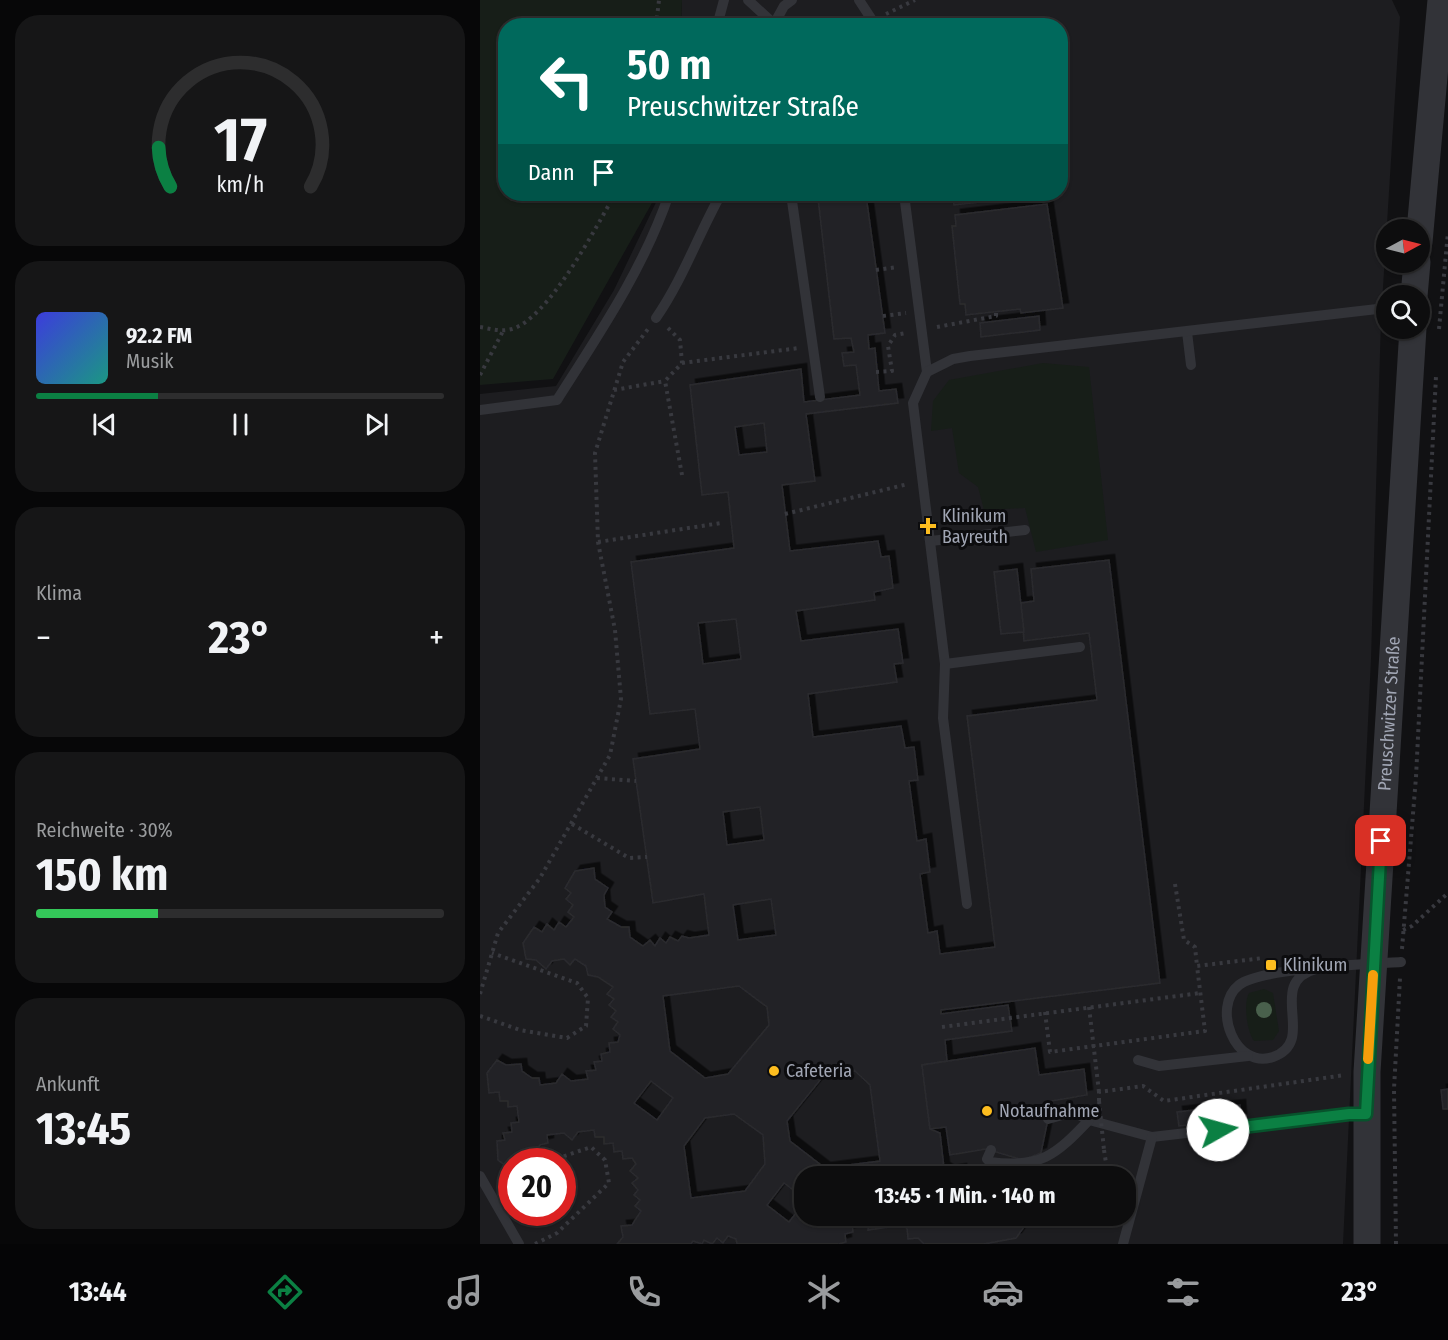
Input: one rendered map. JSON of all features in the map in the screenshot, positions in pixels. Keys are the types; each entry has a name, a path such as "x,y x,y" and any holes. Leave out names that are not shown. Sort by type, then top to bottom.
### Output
{"street":[{"path":"1421,219 1441,0"},
{"name":"Preuschwitzer Straße","path":"1367,1244 1366,1114 1373,964 1425,339"}],"lane":[{"path":"719,18 724,0"},
{"path":"748,0 767,18"},
{"path":"777,18 784,6 792,0"},
{"path":"859,0 872,18"},
{"path":"480,410 557,400 605,325 655,234 667,201"},
{"path":"657,318 677,289 699,233 717,201"},
{"path":"792,201 811,347 820,397"},
{"path":"905,201 927,372 913,403 945,664 944,718 967,904"},
{"path":"927,372 953,359 970,356 1376,309"},
{"path":"1187,332 1191,365"},
{"path":"931,541 1025,530"},
{"path":"945,664 1080,647"},
{"path":"1248,1056 1236,1046 1231,1034 1227,1011 1229,999 1235,989 1250,979 1316,969 1401,962"},
{"path":"1138,1060 1159,1066 1248,1056 1266,1058 1279,1054 1287,1047 1294,1027 1290,1001 1292,990 1302,975 1316,969"},
{"path":"1048,1119 1073,1112 1089,1120 1152,1137 1349,1114 1366,1114"},
{"path":"991,1150 987,1159 990,1162 1013,1165 1040,1162 1067,1142 1089,1120"},
{"path":"1123,1244 1152,1137"},
{"path":"480,1176 519,1244"}],"path":[{"path":"657,18 659,0"},
{"path":"884,18 915,0"},
{"path":"480,327 503,331 528,321 552,295 594,232 611,201"},
{"path":"1430,312 1448,232"},
{"path":"876,270 913,265"},
{"path":"883,316 919,311"},
{"path":"480,994 498,933 540,878 610,755 621,699 615,630 598,542 595,453 614,390 623,362 657,318 680,340 682,363"},
{"path":"480,375 503,331"},
{"path":"614,390 665,381 682,363 811,347"},
{"path":"1437,367 1416,777 1403,930 1412,926 1448,893"},
{"path":"665,381 682,475"},
{"path":"785,514 923,480"},
{"path":"598,542 721,523"},
{"path":"597,778 636,781"},
{"path":"572,824 629,858 647,857"},
{"path":"1045,1012 1050,1052 1205,1031 1195,947 1184,940 1175,884"},
{"path":"480,1016 520,1030 567,1038 586,1026 588,998 577,983 492,953"},
{"path":"1197,966 1266,957"},
{"path":"942,1027 1200,993"},
{"path":"1089,1007 1106,1166"},
{"path":"1396,1244 1394,1089 1398,1013"},
{"path":"1099,1092 1143,1086 1164,1101 1367,1072"},
{"path":"576,1152 591,1147 605,1160 609,1183 576,1215"},
{"path":"535,1244 557,1233 564,1226"}],"shaded area":[{"path":"480,0 682,0 681,18 498,18 498,201 653,201 553,379 480,385"},
{"name":"Klinikum Bayreuth","path":"682,0 1392,0 1400,17 1387,219 1376,219 1376,273 1384,273 1383,285 1376,285 1376,339 1380,339 1371,659 1343,1244 480,1244 480,394 556,386 614,290 657,201 1068,201 1068,18 681,18"},
{"path":"1043,363 1089,367 1108,540 1036,552 1025,508 984,510 978,487 959,473 952,428 931,431 933,401 949,380"},
{"path":"1264,989 1273,993 1279,1031 1273,1040 1254,1041 1249,1031 1246,1003 1249,993"}],"building":[{"path":"818,201 867,201 885,333 868,335 869,349 875,348 879,391 896,389 898,403 806,414 815,481 782,485 790,551 878,541 881,557 889,556 893,588 874,592 875,600 796,611 801,641 898,629 903,663 894,664 897,682 808,694 813,737 901,726 905,748 914,747 918,780 909,781 917,841 926,839 930,872 920,874 928,933 937,931 940,954 995,947 967,716 1097,700 1089,633 1024,641 1021,603 1034,601 1031,569 1109,560 1160,983 941,1010 941,1014 1008,1005 1012,1031 945,1040 947,1061 922,1065 930,1129 940,1133 944,1166 841,1166 880,1161 870,1085 854,1070 848,1076 830,1078 825,1074 787,1121 790,1141 822,1166 794,1166 794,1190 784,1183 767,1205 789,1222 794,1216 794,1226 852,1226 853,1232 845,1234 846,1242 839,1244 737,1244 736,1239 728,1236 723,1243 717,1238 712,1244 704,1240 702,1244 693,1241 691,1244 617,1244 623,1237 621,1226 632,1225 641,1211 635,1206 640,1200 634,1195 638,1190 632,1183 638,1178 630,1171 636,1164 632,1158 623,1159 622,1151 614,1152 613,1143 604,1144 604,1137 595,1137 594,1130 578,1132 572,1140 564,1133 547,1135 548,1143 538,1148 498,1148 498,1160 497,1141 505,1140 503,1133 512,1132 511,1123 519,1122 517,1106 508,1107 508,1101 500,1101 499,1092 489,1093 487,1073 497,1060 506,1065 521,1064 522,1071 532,1078 539,1078 540,1085 556,1083 562,1074 571,1081 588,1079 586,1071 596,1070 594,1062 602,1061 601,1054 610,1052 609,1043 618,1042 620,1035 613,1029 618,1022 611,1017 616,1011 609,1005 614,999 607,994 613,987 598,977 588,975 586,966 575,959 570,965 564,959 552,961 546,969 536,960 526,959 523,943 534,927 542,932 547,924 554,930 559,922 566,927 574,917 568,912 573,905 566,899 571,893 565,888 575,871 594,868 595,879 608,888 604,895 605,907 612,912 607,919 621,927 629,927 630,937 643,946 650,940 655,946 660,938 666,943 670,937 678,941 682,936 689,938 709,935 704,894 653,903 633,759 700,749 695,709 650,714 631,562 734,548 728,492 702,495 690,385 801,369 804,402 860,395 856,365 844,366 842,353 854,352 851,338 834,339","holes":["764,423 767,452 739,455 735,427","736,619 741,659 703,664 698,623","760,807 764,840 727,845 723,812","771,899 776,935 738,940 733,905","739,986 767,1007 769,1025 728,1074 705,1078 670,1051 663,996","651,1081 673,1098 657,1120 634,1103","734,1114 763,1135 765,1164 745,1191 691,1198 684,1146 705,1118"]},
{"path":"953,201 989,201 954,205"},
{"path":"1047,204 1063,308 1021,313 1020,309 966,315 965,304 960,304 952,226 956,226 955,215"},
{"path":"1039,316 1040,330 981,337 980,323"},
{"path":"1017,569 1024,632 1001,634 994,572"},
{"name":"Notaufnahme","path":"1035,1048 1039,1075 1084,1069 1087,1095 1045,1102 1048,1119 1041,1153 1023,1160 986,1149 950,1155 946,1127 930,1129 922,1065"},
{"path":"1448,1089 1448,1109 1443,1109 1441,1090"},
{"path":"1240,1105 1241,1119 1179,1126 1177,1112"},
{"path":"869,1226 895,1226 868,1230"},
{"path":"904,1226 1025,1226 1016,1238 984,1244 924,1244 918,1238 908,1239 907,1228"}],"slow traffic":[{"path":"1368,1059 1373,975"}],"place":[{"name":"Klinikum Bayreuth","path":"928,526"},
{"name":"Klinikum","path":"1271,965"},
{"name":"Cafeteria","path":"774,1071"},
{"name":"Notaufnahme","path":"987,1111"}],"route":[{"path":"1218,1130 1349,1114 1366,1114 1381,841"}]}
